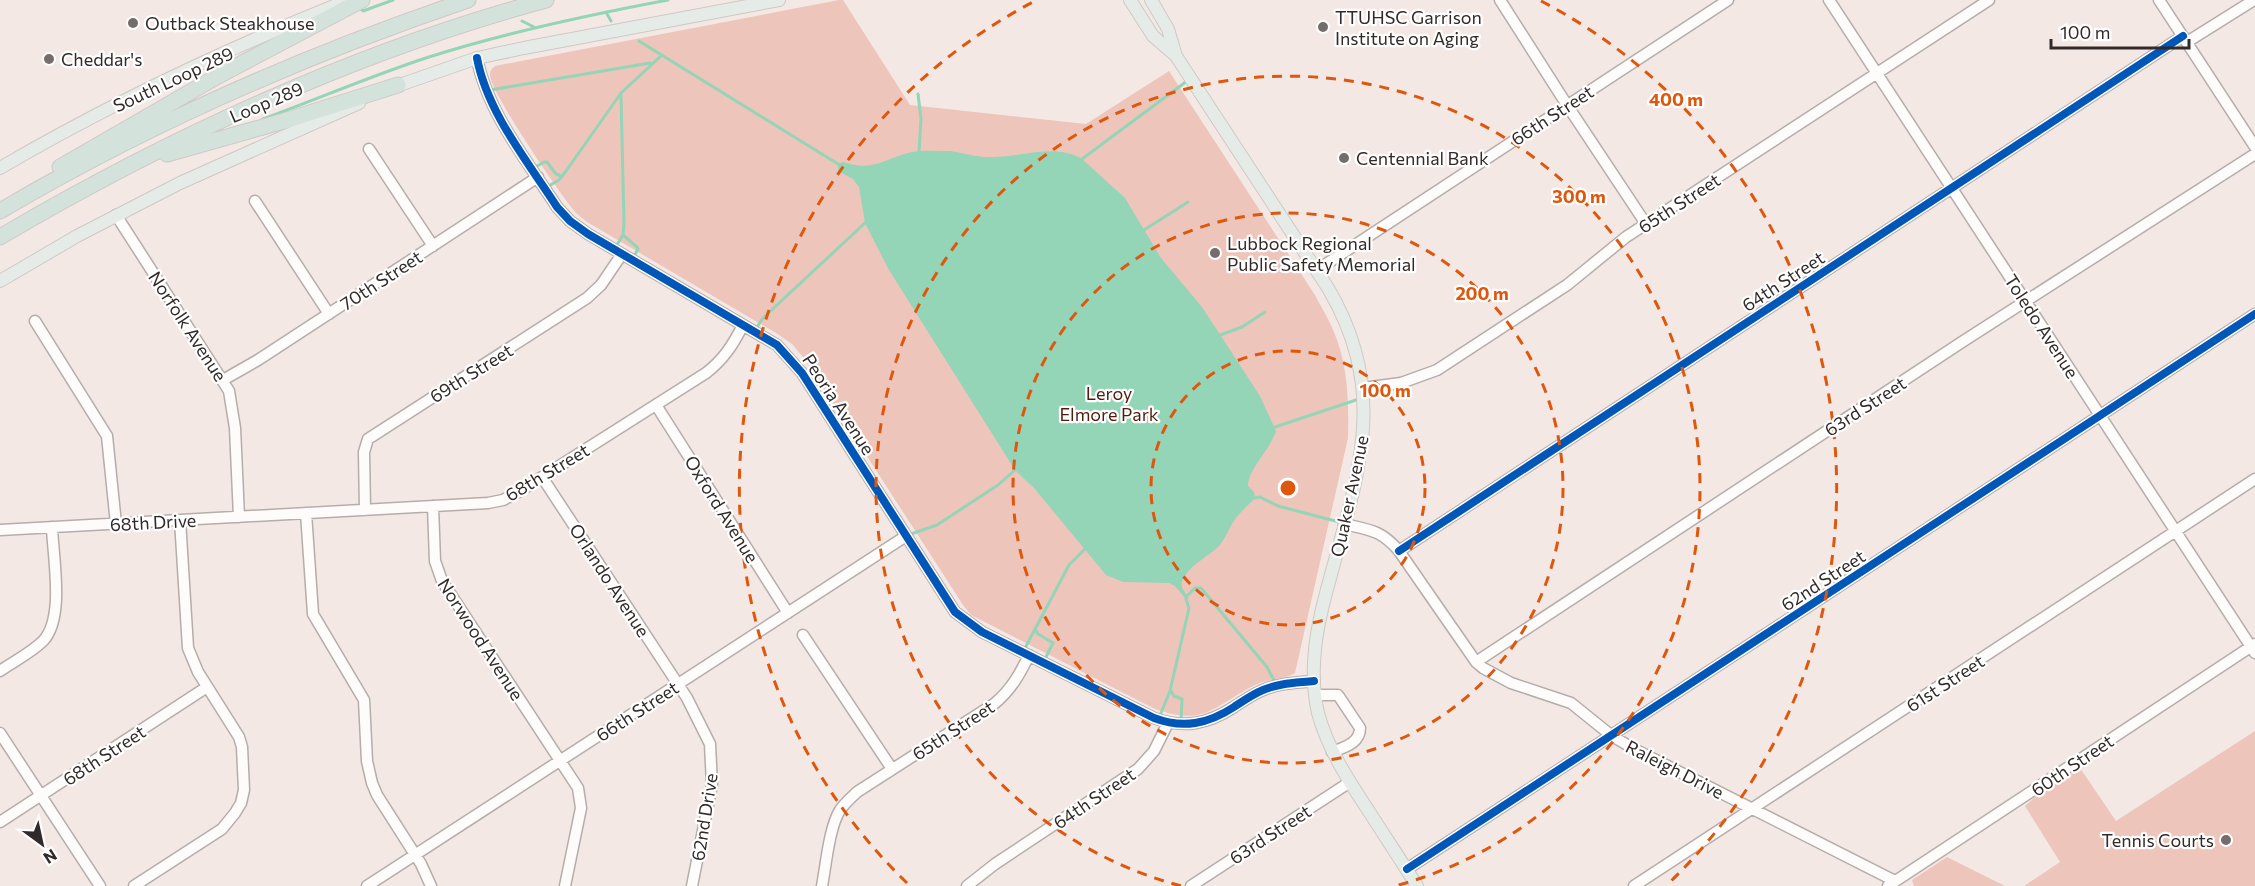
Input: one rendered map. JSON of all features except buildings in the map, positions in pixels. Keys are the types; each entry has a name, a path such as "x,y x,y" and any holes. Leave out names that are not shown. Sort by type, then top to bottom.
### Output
{"highway":[{"path":"14,202 50,173 120,131 273,46 362,0"},
{"name":"Loop 289","path":"0,211 55,179 189,111 253,82 352,41 468,0"},
{"name":"Loop 289","path":"0,237 138,161 329,75 442,33 546,0"},
{"path":"138,161 192,148 398,85"}],"main road":[{"name":"South Loop 289","path":"0,168 138,94 266,35 351,0"},
{"path":"0,281 116,214 398,85 477,58 779,0"},
{"name":"Quaker Avenue","path":"1130,0 1154,36 1176,56 1317,270 1340,307 1348,325 1363,387 1364,423 1360,457 1316,640 1314,681 1318,712 1332,752 1418,886"},
{"name":"Quaker Avenue","path":"1151,0 1168,28 1176,56"},
{"path":"1160,0 1168,28"}],"street":[{"path":"1500,0 1646,224"},
{"name":"66th Street","path":"1317,270 1728,0"},
{"name":"Toledo Avenue","path":"1829,0 2254,648"},
{"name":"65th Street","path":"1363,387 1401,383 1437,370 1567,285 1626,237 1989,0"},
{"path":"2160,0 2255,147"},
{"name":"64th Street","path":"1399,551 1952,188 2185,39 2254,0"},
{"name":"Peoria Avenue","path":"477,58 482,80 494,109 557,207 570,221 777,345 790,357 955,612 982,632 1168,723"},
{"path":"369,148 433,246"},
{"name":"63rd Street","path":"1476,662 2026,301 2255,154"},
{"name":"70th Street","path":"223,380 329,314 538,177"},
{"path":"255,201 329,314"},
{"name":"Norfolk Avenue","path":"116,214 229,391 233,406 238,517"},
{"name":"69th Street","path":"365,510 364,452 368,439 587,298 601,285 622,254"},
{"name":"62nd Street","path":"1407,869 2255,314"},
{"path":"35,321 107,436 116,524"},
{"name":"68th Street","path":"306,513 488,503 503,500 656,405 718,363 732,346 743,325"},
{"name":"Oxford Avenue","path":"656,405 788,613"},
{"name":"Orlando Avenue","path":"542,477 678,684"},
{"name":"61st Street","path":"1634,886 2255,479"},
{"name":"Norwood Avenue","path":"433,506 433,546 437,571 578,788 581,808 565,886"},
{"path":"306,513 313,614 364,700 367,761 377,795 415,855 431,886"},
{"name":"68th Drive","path":"0,530 306,513"},
{"path":"134,886 222,829 241,803 244,790 242,747 232,724 192,662 188,648 180,520"},
{"name":"Raleigh Drive","path":"1344,524 1372,530 1386,537 1399,551 1476,662 1483,668 1511,683 1571,703 1612,736 1636,750 1753,808 1892,884"},
{"path":"0,671 37,646 51,630 56,602 52,527"},
{"name":"66th Street","path":"367,886 906,536"},
{"path":"803,635 892,769"},
{"name":"60th Street","path":"1892,884 2254,648"},
{"name":"65th Street","path":"822,886 839,812 857,792 994,704 1006,694 1021,674 1029,655"},
{"path":"1168,723 1191,724 1210,720 1260,691 1274,686 1314,681"},
{"name":"62nd Drive","path":"678,684 710,744 712,761 712,785 692,886"},
{"name":"68th Street","path":"0,822 207,687"},
{"path":"1316,695 1338,695 1360,728 1356,741 1332,752"},
{"name":"64th Street","path":"967,886 995,864 1138,770 1154,752 1168,723"},
{"path":"0,733 100,886"},
{"name":"63rd Street","path":"1191,886 1350,782"}],"green space":[{"name":"Leroy Elmore Park","path":"843,0 910,105 1086,124 1169,71 1315,295 1332,327 1345,371 1348,438 1295,673 1260,683 1208,712 1185,716 1171,714 1153,708 971,615 803,357 792,344 587,222 576,213 556,187 513,120 490,74 495,66"},
{"path":"2255,731 2255,886 2024,886 2060,862 2025,806 2035,797 2080,768 2116,821"},
{"path":"1947,857 2005,886 1914,886 1912,880"}],"shaded area":[{"path":"950,151 988,157 1050,151 1072,154 1082,159 1125,198 1161,258 1202,307 1260,396 1276,431 1249,480 1248,486 1254,492 1255,498 1236,518 1219,546 1193,566 1185,576 1182,586 1189,598 1186,599 1175,586 1169,583 1123,582 1106,575 1034,488 1015,470 889,270 865,223 859,187 853,179 838,171 838,164 843,162 863,166 912,152"}],"waterway":[{"path":"360,8 363,11 393,0"},
{"path":"263,119 387,71 458,48 548,25 668,0"},
{"path":"606,12 611,21"},
{"path":"522,21 534,27"},
{"path":"639,41 838,164"},
{"path":"547,187 559,180 621,93 662,55"},
{"path":"490,90 650,63"},
{"path":"1082,159 1187,81"},
{"path":"918,94 921,119 919,152"},
{"path":"615,248 623,235 624,224 621,95"},
{"path":"534,168 547,162 556,174 561,176"},
{"path":"1144,230 1188,202"},
{"path":"755,330 763,318 865,223"},
{"path":"623,235 638,249 633,258"},
{"path":"1220,335 1242,327 1265,312"},
{"path":"1275,427 1359,399"},
{"path":"908,535 937,525 998,485 1015,470"},
{"path":"1255,498 1260,497 1278,506 1343,523"},
{"path":"1024,650 1069,565 1085,549"},
{"path":"1188,595 1195,588 1201,588 1267,667 1276,684"},
{"path":"1159,718 1170,691 1189,608 1186,599"},
{"path":"1035,629 1038,634 1053,643 1044,661"},
{"path":"1171,691 1174,696 1182,699 1181,722"}],"cycle path":[{"path":"1399,551 2183,36"},
{"path":"477,58 482,78 499,117 557,207 570,221 588,234 777,345 802,373 955,612 982,632 1154,718 1175,723 1205,721 1269,688 1314,681"},
{"path":"1407,869 2255,314"}],"place":[{"name":"Outback Steakhouse","path":"133,23"},
{"name":"TTUHSC Garrison Institute on Aging","path":"1323,27"},
{"name":"Cheddar's","path":"49,59"},
{"name":"Centennial Bank","path":"1344,158"},
{"name":"Lubbock Regional Public Safety Memorial","path":"1215,253"},
{"name":"Tennis Courts","path":"2226,840"}]}
